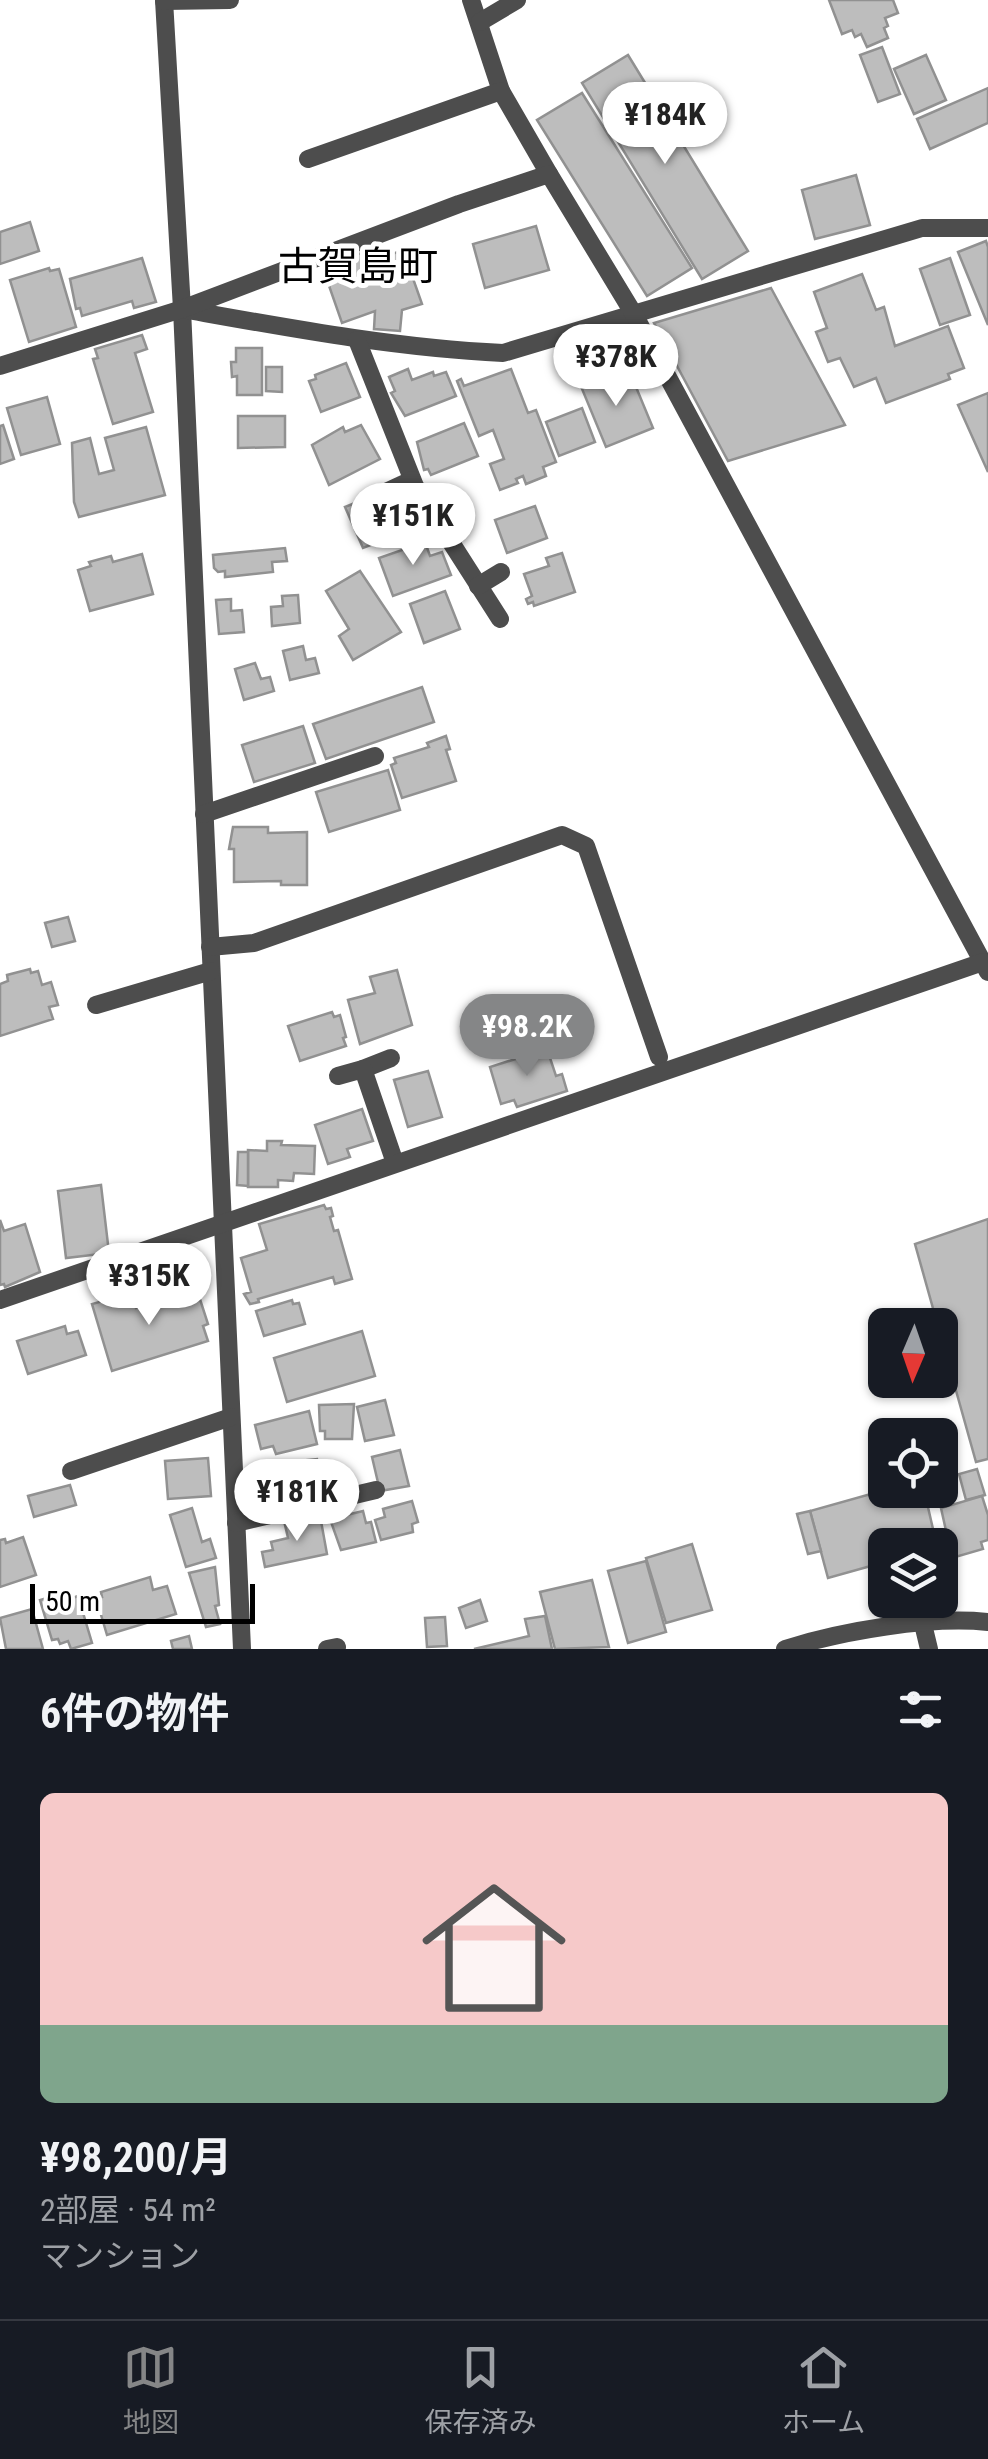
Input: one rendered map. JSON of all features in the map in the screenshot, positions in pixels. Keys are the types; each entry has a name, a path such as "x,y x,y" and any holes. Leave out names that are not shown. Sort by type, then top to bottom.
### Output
{"street":[{"path":"230,0 164,0 182,308 242,1649"},
{"path":"0,1300 985,967 635,316 501,91 471,0"},
{"path":"480,22 517,0"},
{"path":"308,160 501,91"},
{"path":"0,366 182,308 549,174"},
{"path":"182,308 357,340 503,353 922,228 988,228"},
{"path":"357,340 412,480 500,619"},
{"path":"386,492 412,480"},
{"path":"478,586 501,572"},
{"path":"204,814 375,756"},
{"path":"210,947 254,942 562,835 586,846 659,1057"},
{"path":"96,1005 211,971"},
{"path":"338,1076 391,1058"},
{"path":"363,1069 396,1164"},
{"path":"72,1471 232,1417"},
{"path":"236,1523 376,1490"},
{"path":"785,1649 827,1636 964,1619 988,1622"},
{"path":"923,1624 929,1649"}],"building":[{"path":"829,0 893,0 898,13 885,18 888,38 867,47 861,34 855,37 852,30 842,34"},
{"path":"882,47 900,94 878,102 860,55"},
{"path":"628,55 748,251 702,279 582,83"},
{"path":"926,55 946,100 914,114 894,69"},
{"path":"988,88 988,123 930,149 917,119"},
{"path":"582,93 692,268 647,296 537,120"},
{"path":"856,175 870,225 815,239 802,190"},
{"path":"30,222 39,251 0,264 0,232"},
{"path":"536,226 549,270 485,288 473,244"},
{"path":"986,241 988,247 988,325 958,252"},
{"path":"370,250 373,261 403,250 422,304 402,310 400,331 374,329 375,311 342,323 327,280 352,271 347,258"},
{"path":"142,258 156,302 134,308 132,301 82,316 80,308 76,309 70,279"},
{"path":"950,258 970,315 940,325 920,269"},
{"path":"49,268 59,269 76,327 29,342 10,280"},
{"path":"862,274 876,310 884,307 895,346 948,326 964,368 948,374 950,379 886,403 876,378 854,387 840,358 828,362 816,332 827,328 814,292"},
{"path":"771,288 845,425 728,461 654,323"},
{"path":"142,335 147,349 135,353 153,412 113,424 93,359 98,358 95,349"},
{"path":"236,348 262,348 262,395 237,395 237,376 232,377 231,362 236,362"},
{"path":"346,363 360,397 321,412 309,381"},
{"path":"266,367 282,367 282,392 266,391"},
{"path":"408,369 412,380 446,372 456,396 405,416 391,393 395,391 389,377"},
{"path":"511,369 528,413 536,410 556,462 543,467 546,476 526,484 523,476 516,479 518,483 500,490 490,464 504,459 493,430 479,436 457,381 461,379 464,386"},
{"path":"604,374 608,385 631,375 653,428 606,447 580,384"},
{"path":"988,393 988,472 958,405"},
{"path":"47,397 60,444 21,455 7,408"},
{"path":"582,408 595,442 559,456 546,422"},
{"path":"238,416 285,416 285,447 238,448"},
{"path":"464,423 478,456 431,475 428,469 424,470 417,442"},
{"path":"3,425 14,459 0,464 0,426"},
{"path":"361,425 380,459 329,485 312,445 343,427 345,432"},
{"path":"146,427 165,495 79,517 74,502 72,443 90,438 99,474 114,470 105,438"},
{"path":"380,493 400,534 363,548 345,507"},
{"path":"535,506 547,538 507,553 495,520"},
{"path":"425,542 430,556 442,552 451,575 393,596 379,558"},
{"path":"285,548 287,561 272,562 273,572 225,577 225,571 214,568 213,555"},
{"path":"562,553 575,592 534,606 533,602 528,604 526,599 532,596 524,574 549,566 546,558"},
{"path":"142,554 153,594 90,611 78,570 91,566 89,562 111,556 113,562"},
{"path":"360,571 401,632 353,660 339,636 349,629 326,591"},
{"path":"445,591 460,629 424,643 410,604"},
{"path":"298,595 300,623 272,626 271,607 283,606 282,596"},
{"path":"231,599 231,611 242,610 244,632 219,634 216,600"},
{"path":"303,646 306,660 315,658 319,673 290,680 283,651"},
{"path":"255,663 261,679 270,677 274,691 244,700 235,669"},
{"path":"422,687 434,722 326,759 313,724"},
{"path":"303,726 315,763 254,782 242,745"},
{"path":"446,736 450,749 446,750 456,781 402,798 391,765 396,763 394,758 429,747 427,743"},
{"path":"388,770 400,810 329,832 316,792"},
{"path":"233,827 268,827 268,833 307,832 307,885 234,882 234,849 229,849"},
{"path":"68,917 75,941 52,947 45,923"},
{"path":"30,969 31,973 38,971 42,985 51,982 58,1005 49,1007 53,1019 0,1036 0,984 8,981 7,975"},
{"path":"397,970 412,1025 360,1044 348,1000 375,993 370,977"},
{"path":"332,1012 334,1017 340,1015 346,1046 300,1061 288,1026"},
{"path":"547,1049 556,1076 562,1074 567,1091 517,1107 514,1100 501,1104 490,1067"},
{"path":"428,1071 442,1117 408,1127 394,1080"},
{"path":"362,1109 373,1141 347,1149 350,1157 328,1164 315,1125"},
{"path":"267,1141 315,1146 314,1174 294,1173 293,1181 278,1180 278,1187 248,1187 248,1150 267,1151"},
{"path":"238,1152 248,1152 248,1186 237,1185"},
{"path":"101,1185 109,1253 66,1258 58,1191"},
{"path":"324,1205 331,1208 334,1231 338,1230 352,1279 335,1284 333,1277 250,1304 244,1294 251,1292 241,1258 267,1250 259,1224"},
{"path":"988,1219 988,1459 976,1462 958,1398 958,1308 933,1308 915,1244"},
{"path":"0,1220 4,1231 25,1224 40,1272 5,1287 0,1285"},
{"path":"197,1290 208,1324 203,1326 208,1341 112,1371 92,1304 131,1293 136,1308"},
{"path":"292,1300 293,1304 299,1303 305,1324 264,1336 256,1311"},
{"path":"65,1326 67,1334 78,1331 86,1355 28,1374 17,1341"},
{"path":"362,1331 375,1376 287,1402 274,1358"},
{"path":"385,1400 394,1435 365,1441 357,1407"},
{"path":"354,1404 352,1439 325,1439 325,1431 320,1431 319,1405"},
{"path":"309,1411 317,1444 276,1454 273,1446 261,1449 255,1425"},
{"path":"400,1450 409,1486 380,1491 372,1457"},
{"path":"208,1458 211,1496 168,1499 165,1461"},
{"path":"317,1459 324,1489 261,1503 257,1481 280,1476 277,1463"},
{"path":"977,1469 985,1495 966,1500 959,1474"},
{"path":"70,1485 76,1505 34,1517 28,1496"},
{"path":"868,1495 868,1508 928,1508 933,1528 868,1528 868,1567 828,1578 810,1511"},
{"path":"982,1496 988,1515 988,1540 981,1542 983,1549 958,1556 958,1528 945,1528 941,1508 958,1508 958,1503"},
{"path":"412,1501 418,1522 412,1524 413,1532 381,1540 375,1520 385,1517 383,1509"},
{"path":"192,1508 202,1542 210,1539 216,1558 186,1567 170,1515"},
{"path":"363,1511 366,1523 371,1522 376,1542 341,1550 330,1519"},
{"path":"810,1511 821,1551 808,1554 797,1514"},
{"path":"321,1521 327,1554 265,1567 262,1552 273,1550 271,1542 288,1538 285,1525"},
{"path":"23,1537 36,1575 0,1587 0,1540 5,1539 6,1543"},
{"path":"692,1544 712,1610 666,1623 646,1558"},
{"path":"646,1561 666,1632 628,1643 608,1571"},
{"path":"215,1567 219,1605 215,1606 220,1624 206,1627 189,1573"},
{"path":"150,1577 153,1590 167,1586 176,1614 107,1635 96,1598 102,1597 101,1592"},
{"path":"592,1580 609,1647 555,1649 540,1592"},
{"path":"60,1594 62,1602 78,1596 92,1643 71,1649 68,1641 60,1644 58,1639 52,1640 40,1600"},
{"path":"480,1600 487,1621 466,1628 459,1608"},
{"path":"32,1609 43,1649 6,1649 0,1618"},
{"path":"545,1616 552,1649 474,1649 529,1636 525,1619"},
{"path":"445,1617 447,1646 427,1647 425,1618"},
{"path":"189,1636 192,1649 173,1649 171,1641"}],"district":[{"name":"古賀島町","path":"358,266"}]}
